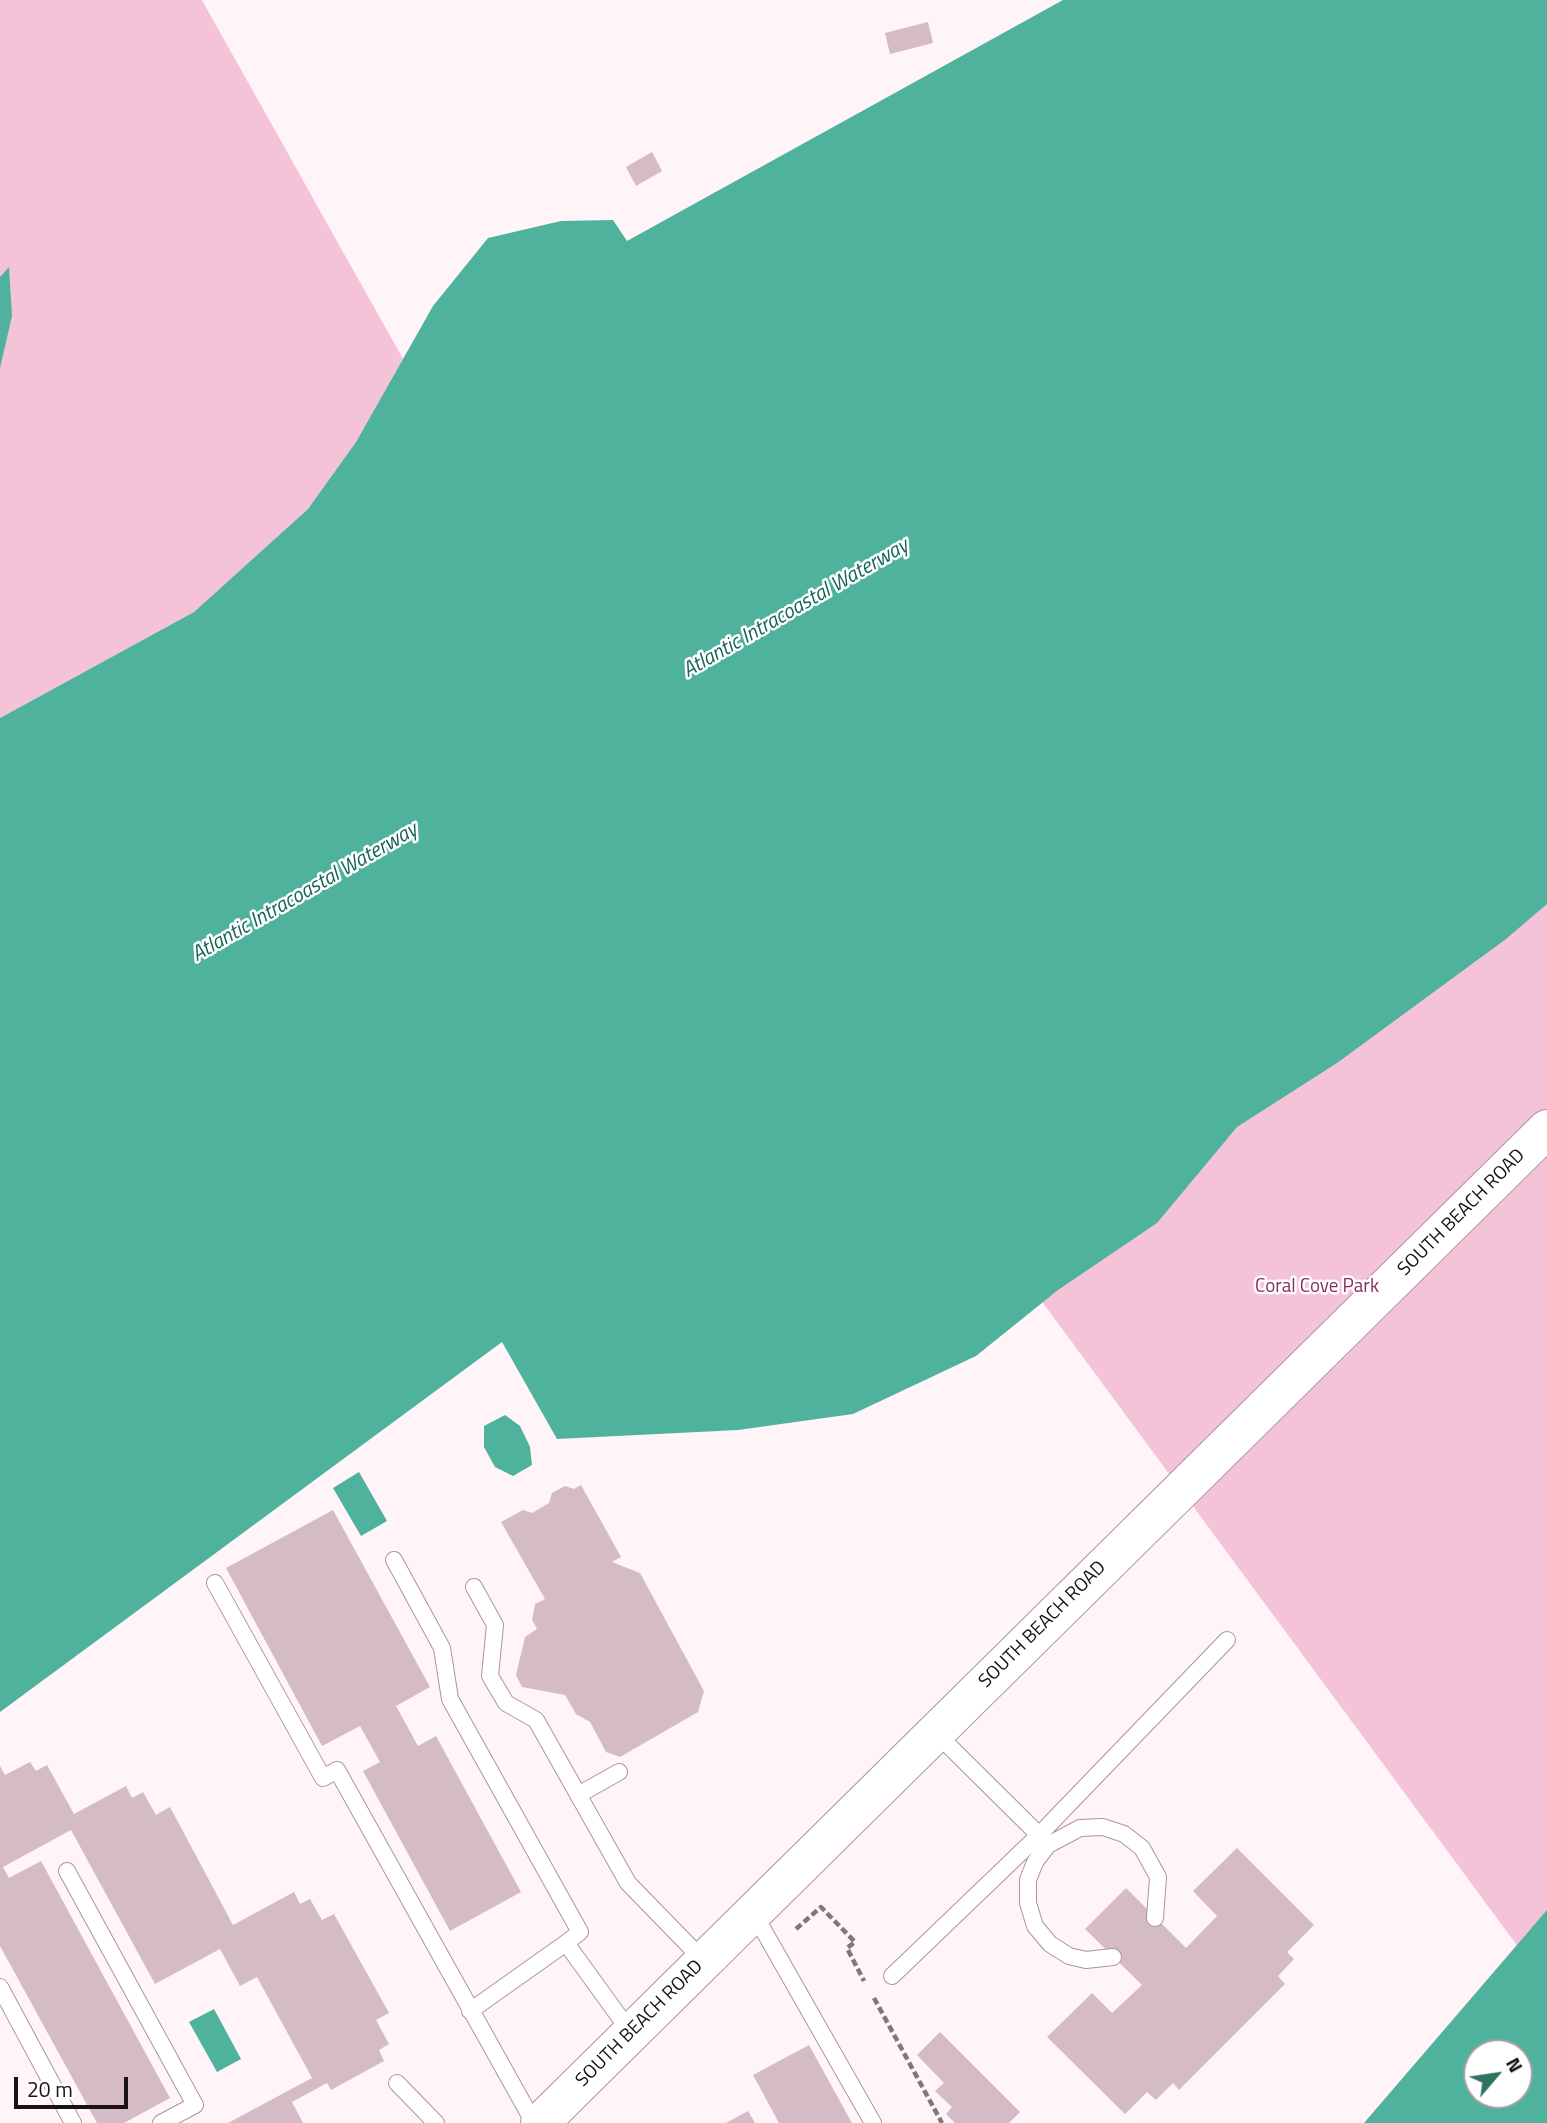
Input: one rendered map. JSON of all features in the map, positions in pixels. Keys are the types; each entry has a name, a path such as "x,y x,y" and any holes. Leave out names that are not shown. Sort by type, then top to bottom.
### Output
{"street":[{"name":"SOUTH BEACH ROAD","path":"540,2123 1547,1129"}],"lane":[{"path":"394,1560 442,1648 450,1699 580,1933 470,2011"},
{"path":"215,1583 323,1778 337,1770 534,2123"},
{"path":"474,1587 495,1625 491,1676 506,1703 536,1720 628,1883 704,1961"},
{"path":"892,1976 1044,1840 1227,1640"},
{"path":"935,1732 1044,1840"},
{"path":"578,1795 619,1772"},
{"path":"1114,1957 1086,1960 1069,1956 1050,1944 1035,1926 1028,1903 1028,1880 1044,1840 1080,1828 1103,1827 1124,1834 1142,1848 1158,1877 1155,1918"},
{"path":"67,1871 195,2105 161,2123"},
{"path":"753,1912 873,2123"},
{"path":"566,1943 631,2033"},
{"path":"0,1987 73,2123"},
{"path":"397,2082 436,2123"}],"path":[{"path":"790,1934 821,1907 855,1942 847,1948 866,1983"},
{"path":"872,1995 942,2123"}],"green space":[{"path":"0,0 202,0 403,359 356,442 308,509 194,612 0,718"},
{"name":"Coral Cove Park","path":"1547,742 1547,1947 1530,1963 1012,1261"}],"water":[{"name":"Atlantic Intracoastal Waterway","path":"1063,0 1547,0 1547,904 1506,939 1337,1063 1237,1127 1157,1223 1058,1290 976,1356 853,1414 738,1430 557,1439 502,1342 0,1712 0,718 194,612 308,509 356,442 433,306 488,238 561,221 613,220 627,241"},
{"path":"9,267 12,316 0,368 0,277"},
{"path":"505,1415 520,1426 530,1447 532,1465 513,1476 495,1467 484,1447 484,1426"},
{"path":"359,1472 387,1521 361,1536 333,1488"},
{"path":"1547,1910 1547,2123 1364,2123"},
{"path":"214,2009 241,2059 217,2072 189,2022"}],"building":[{"path":"928,22 933,43 890,54 885,33"},
{"path":"652,152 662,171 636,186 626,167"},
{"path":"581,1485 621,1557 612,1562 640,1573 704,1691 698,1712 620,1757 606,1752 590,1722 576,1714 565,1695 522,1687 516,1675 525,1637 537,1629 532,1620 535,1604 545,1599 501,1522 523,1510 532,1513 549,1503 552,1493 565,1486 574,1489"},
{"path":"333,1510 430,1687 396,1706 418,1746 436,1736 521,1892 450,1931 363,1771 380,1762 360,1726 322,1746 226,1568"},
{"path":"30,1762 36,1771 47,1765 74,1814 126,1786 132,1798 143,1792 156,1815 170,1807 233,1925 294,1892 300,1904 310,1899 322,1920 334,1914 389,2013 376,2020 389,2044 379,2050 384,2061 331,2090 327,2083 292,2102 303,2123 228,2123 312,2078 257,1977 240,1986 220,1949 155,1984 71,1830 3,1867 9,1878 41,1861 170,2098 124,2123 97,2123 0,1946 0,1766 5,1775"},
{"path":"1237,1848 1314,1925 1287,1952 1294,1959 1278,1976 1285,1984 1179,2090 1173,2083 1156,2100 1147,2092 1125,2114 1047,2037 1092,1993 1112,2013 1142,1985 1085,1929 1126,1888 1186,1948 1217,1916 1193,1891"},
{"path":"940,2032 1020,2112 1009,2123 955,2123 946,2114 952,2107 935,2091 944,2083 917,2055"},
{"path":"809,2045 852,2123 779,2123 753,2075"},
{"path":"748,2111 755,2123 726,2123"}]}
